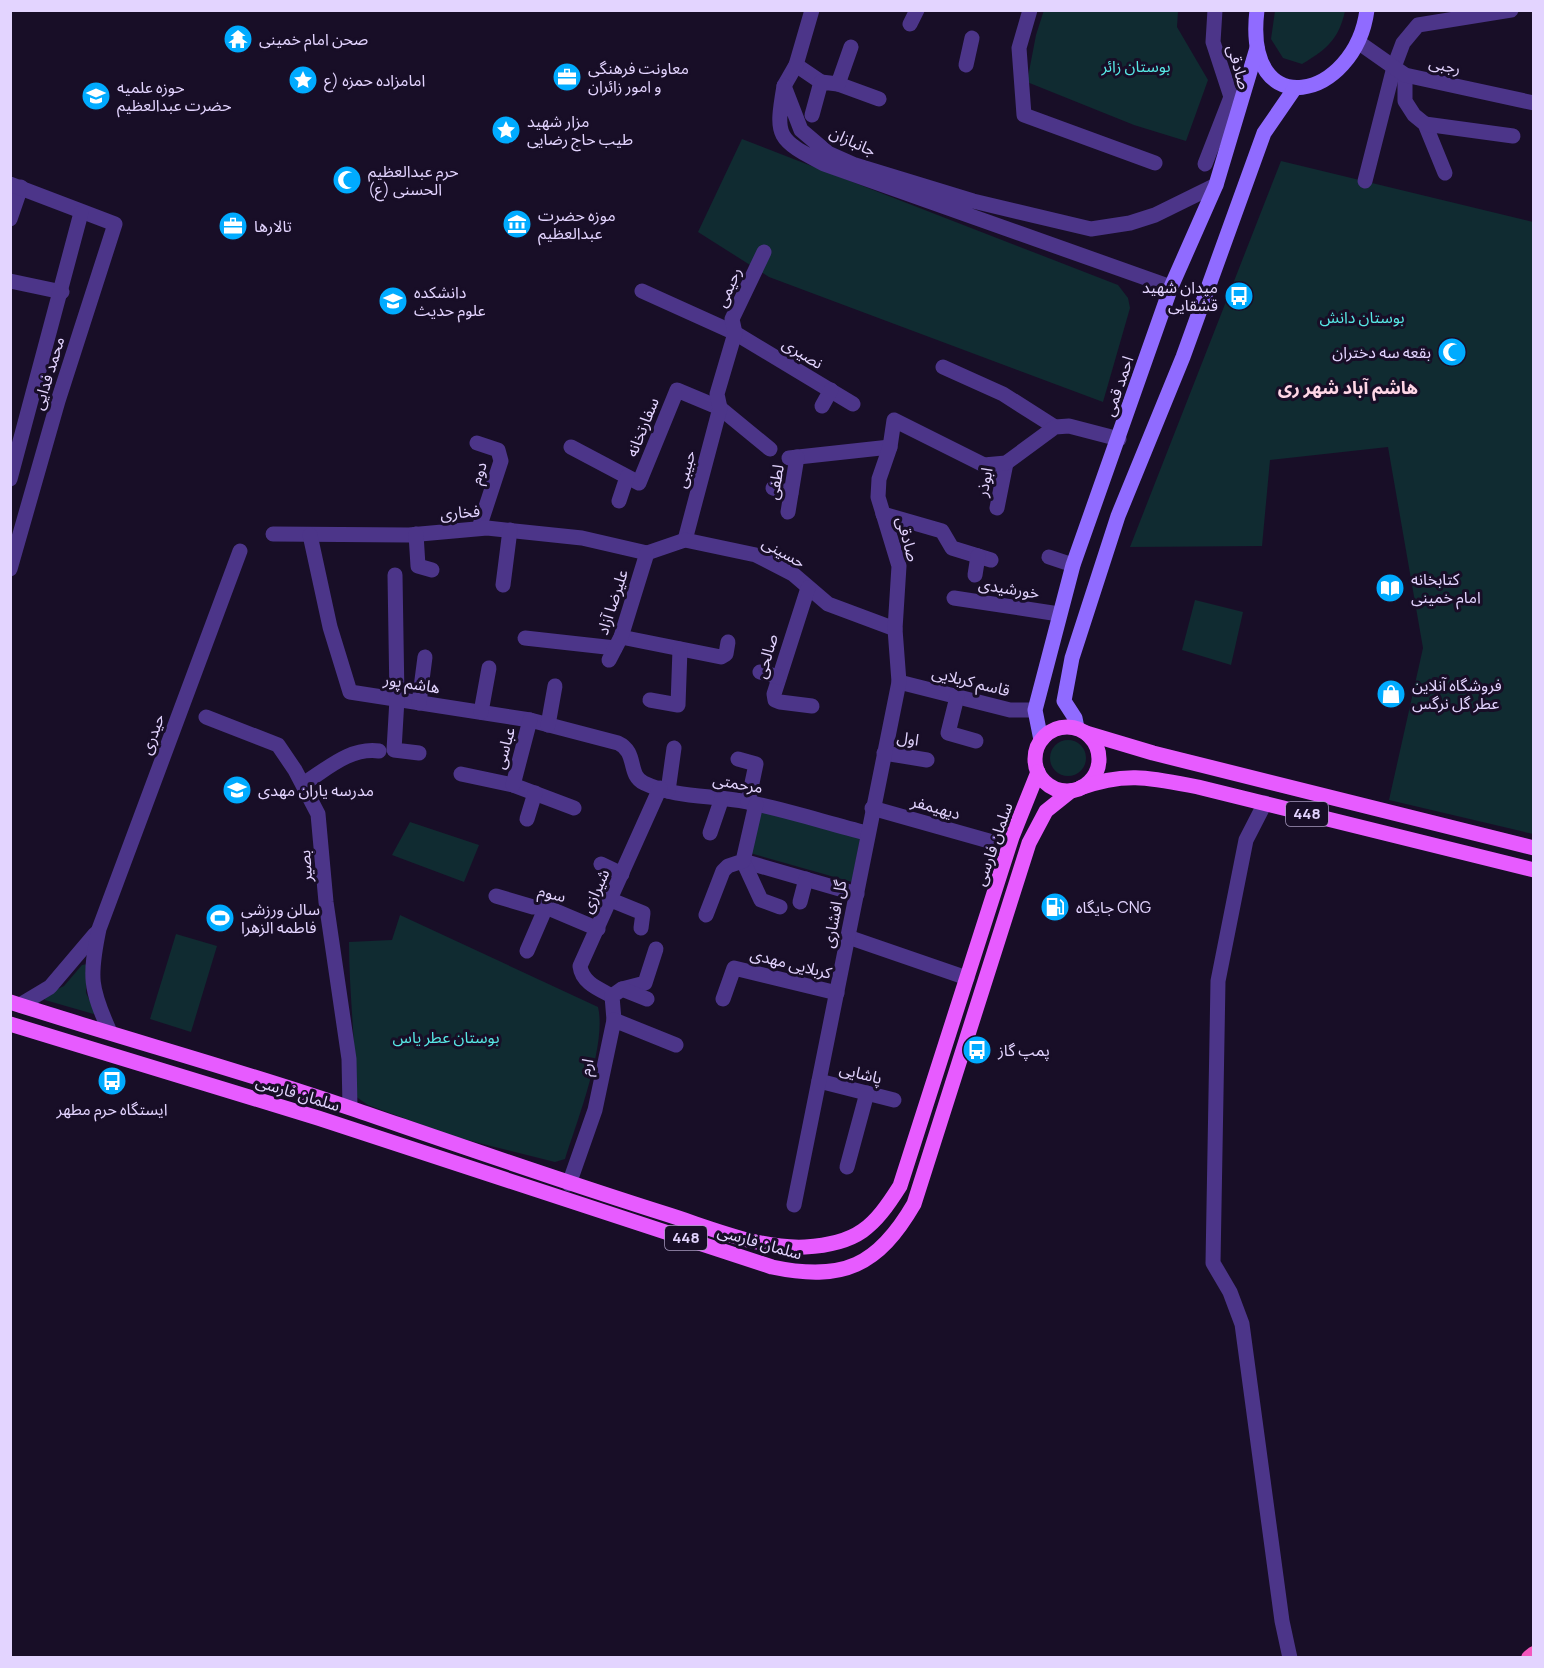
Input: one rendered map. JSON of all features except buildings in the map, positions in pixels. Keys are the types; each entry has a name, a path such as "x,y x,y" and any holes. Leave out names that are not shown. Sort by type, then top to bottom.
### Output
{"highway":[{"path":"1529,1658 1533,1654"}],"main road":[{"path":"1257,10 1257,48 1266,74 1281,84 1295,88 1311,87 1325,80 1344,64 1358,42 1367,10"},
{"name":"احمد قمی","path":"1041,740 1035,710 1073,565 1171,287 1216,185 1257,48"},
{"path":"1081,731 1057,729 1041,740 1035,762 1038,772 1052,786 1075,789 1094,776 1098,767 1097,748 1081,731 1064,701 1071,658 1118,516 1183,357 1264,133 1295,88"},
{"name":"448","path":"1081,731 1154,753 1533,848"},
{"name":"سلمان فارسی","path":"15,1003 350,1107 569,1184 763,1244 805,1246 834,1242 857,1235 878,1220 900,1186 1012,837 1038,772"},
{"name":"سلمان فارسی","path":"10,1024 318,1118 772,1267 806,1274 840,1270 871,1257 897,1233 914,1204 1029,843 1046,811 1075,789 1121,777 1148,778 1265,803 1533,870"}],"street":[{"path":"784,86 796,64 812,10"},
{"path":"1030,10 1019,48 1024,115 1155,162"},
{"name":"صادقی","path":"1205,164 1230,97 1214,42 1215,10"},
{"path":"1365,181 1400,71 1403,43 1418,25 1511,10"},
{"path":"966,64 972,38"},
{"name":"رجبی","path":"1358,42 1400,71 1533,103"},
{"path":"838,84 851,47"},
{"path":"796,64 821,82 838,84 879,99"},
{"path":"1400,71 1404,101 1414,115 1425,124 1445,173"},
{"path":"812,115 821,82"},
{"name":"جانبازان","path":"784,86 801,130 828,153 855,165 973,201 1091,229 1130,223 1155,215 1216,185"},
{"name":"جانبازان","path":"784,86 778,123 785,140 814,159 1171,287"},
{"path":"1425,124 1513,136"},
{"path":"10,219 16,186"},
{"name":"محمد فدایی","path":"10,569 58,401 115,224 81,213 16,186"},
{"name":"محمد فدایی","path":"10,479 62,292 81,213"},
{"name":"رحیمی","path":"720,408 717,394 735,333 732,319 764,252"},
{"path":"10,281 62,292"},
{"name":"نصیری","path":"642,291 735,333 853,404"},
{"path":"943,367 1003,394 1055,427"},
{"name":"سفارتخانه","path":"571,447 639,483 677,390 720,408"},
{"path":"822,406 831,390"},
{"path":"32,395 58,401"},
{"path":"720,408 770,449"},
{"name":"حبیبی","path":"685,540 720,408"},
{"name":"صادقی","path":"895,629 899,566 878,498 879,479 888,454 894,420 984,465 1006,463"},
{"path":"1006,463 1055,427 1069,426 1119,439"},
{"name":"دوم","path":"477,443 498,450 501,461 479,528"},
{"name":"لطفی","path":"788,512 792,493 793,458 888,454"},
{"name":"ابوذر","path":"997,508 1006,463"},
{"path":"619,501 627,477"},
{"path":"773,488 792,493"},
{"path":"883,514 942,531 952,548 985,558 975,575"},
{"name":"فخاری","path":"273,534 416,534 479,528 582,538 647,553"},
{"path":"503,585 510,530"},
{"path":"416,534 418,566 432,570"},
{"name":"هاشم پور","path":"310,535 330,627 350,692 530,720 626,746"},
{"path":"647,553 685,540"},
{"name":"حسینی","path":"685,540 756,555 793,574 828,604 895,629"},
{"name":"حیدری","path":"99,929 240,551"},
{"name":"علیرضا آزاد","path":"615,649 647,553"},
{"path":"1049,557 1073,565"},
{"path":"395,575 397,699 394,750 419,753"},
{"name":"صالحی","path":"808,588 779,677 775,700 812,706"},
{"name":"خورشیدی","path":"954,598 1059,614"},
{"name":"گل افشاری","path":"794,1205 898,682 895,629"},
{"path":"525,638 601,640 615,649 680,649 724,657 729,642"},
{"path":"650,700 678,705 680,649"},
{"path":"419,703 425,657"},
{"path":"481,712 489,668"},
{"path":"760,672 779,677"},
{"name":"قاسم کربلایی","path":"898,682 1010,710 1035,710"},
{"path":"548,725 555,686"},
{"path":"957,697 948,733 976,741"},
{"name":"بصیر","path":"206,717 278,746 303,784 318,814 326,902 349,1059 350,1107"},
{"name":"عباسی","path":"513,785 530,720"},
{"name":"مرحمتی","path":"626,746 636,777 664,789 752,803 867,833"},
{"name":"شیرازی","path":"617,993 588,982 581,974 580,966 664,789 674,748"},
{"path":"303,784 350,754 369,749 379,751"},
{"name":"اول","path":"884,753 927,760"},
{"path":"738,759 756,764 743,861 761,900 780,907"},
{"name":"عباسی","path":"461,774 513,785 574,807"},
{"path":"527,819 536,794"},
{"path":"711,833 722,798"},
{"path":"1265,803 1246,840 1218,981 1212,1263 1230,1292 1242,1324 1282,1621 1290,1658"},
{"name":"دیهیمفر","path":"872,808 989,842"},
{"path":"706,915 723,871 728,866 743,861 857,894"},
{"path":"601,864 622,874"},
{"path":"800,902 806,879"},
{"name":"سوم","path":"496,896 533,907 546,907 598,929"},
{"path":"611,900 645,914 641,928"},
{"path":"526,951 546,907"},
{"path":"15,1003 50,987 77,958 99,929"},
{"path":"99,929 93,957 92,988 110,1032"},
{"path":"848,938 967,978"},
{"path":"617,993 645,982 657,957"},
{"name":"کربلایی مهدی","path":"723,999 734,968 837,993"},
{"path":"617,993 647,999"},
{"name":"ارم","path":"569,1184 595,1110 614,1020 617,993"},
{"path":"614,1020 676,1045"},
{"name":"پاشایی","path":"819,1081 894,1100"},
{"path":"847,1167 867,1093"}],"green space":[{"name":"بوستان زائر","path":"1044,10 1178,11 1177,27 1208,80 1186,141 1134,125 1027,82 1036,35"},
{"path":"1275,10 1345,11 1339,29 1330,43 1302,64 1283,58 1271,39"},
{"path":"742,139 1118,285 1128,298 1130,308 1103,402 769,277 698,232"},
{"name":"بوستان دانش","path":"1281,161 1533,222 1533,834 1389,800 1423,648 1388,447 1270,460 1262,546 1130,547"},
{"path":"1195,600 1243,612 1231,665 1182,650"},
{"path":"1068,740 1081,745 1086,758 1081,771 1068,776 1055,771 1050,758 1055,745"},
{"path":"759,810 860,838 852,882 750,853"},
{"path":"410,822 479,845 464,882 392,855"},
{"name":"بوستان عطر یاس","path":"400,915 598,1007 600,1023 595,1061 565,1159 555,1162 455,1137 368,1105 355,1096 349,942 392,940"},
{"path":"176,934 217,946 191,1032 150,1019"},
{"path":"87,964 86,993 97,1015 45,1000 45,995 64,986 82,965"}],"place":[{"name":"صحن امام خمینی","path":"238,39"},
{"name":"معاونت فرهنگی و امور زائران","path":"567,77"},
{"name":"امامزاده حمزه (ع","path":"303,80"},
{"name":"حوزه علمیه حضرت عبدالعظیم","path":"96,96"},
{"name":"مزار شهید طیب حاج رضایی","path":"506,130"},
{"name":"حرم عبدالعظیم الحسنی (ع)","path":"347,180"},
{"name":"موزه حضرت عبدالعظیم","path":"517,224"},
{"name":"تالارها","path":"233,226"},
{"name":"میدان شهید قشقایی","path":"1239,296"},
{"name":"دانشکده علوم حدیث","path":"393,301"},
{"name":"بقعه سه دختران","path":"1452,352"},
{"name":"کتابخانه امام خمینی","path":"1390,588"},
{"name":"فروشگاه آنلاین عطر گل نرگس","path":"1391,694"},
{"name":"مدرسه یاران مهدی","path":"237,790"},
{"name":"جایگاه CNG","path":"1055,907"},
{"name":"سالن ورزشی فاطمه الزهرا","path":"220,918"},
{"name":"پمپ گاز","path":"977,1050"},
{"name":"ایستگاه حرم مطهر","path":"112,1081"}],"district":[{"name":"هاشم آباد شهر ری","path":"1348,388"}]}
